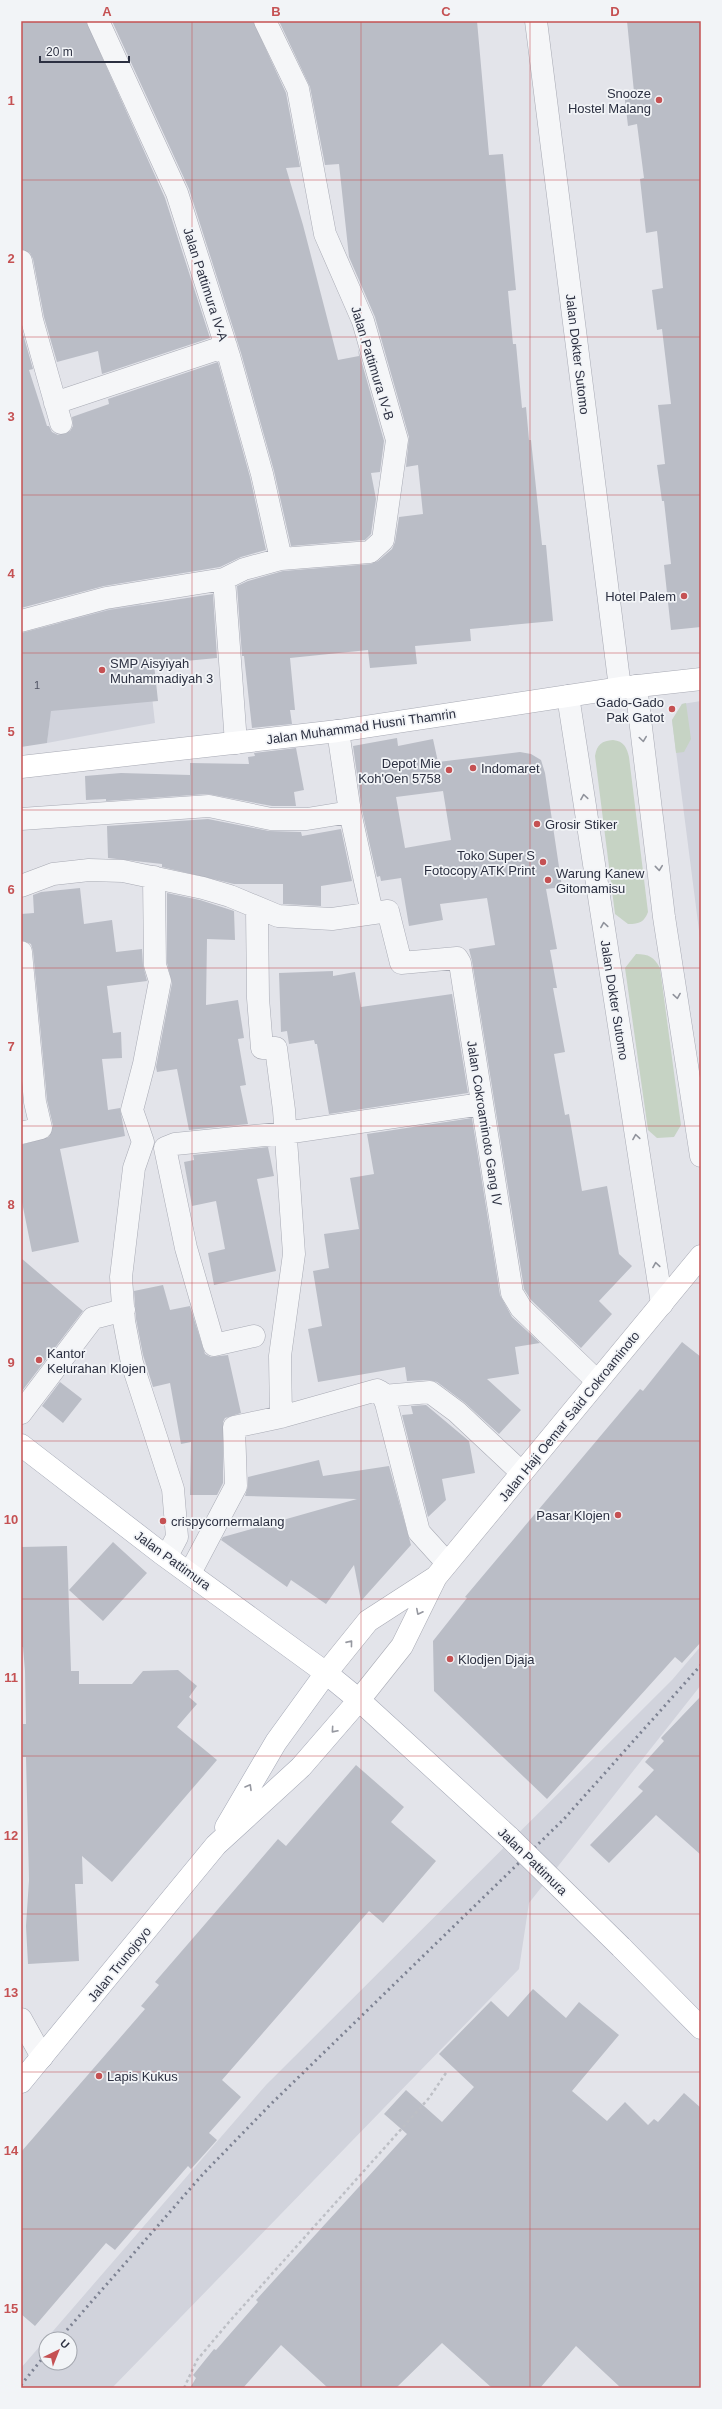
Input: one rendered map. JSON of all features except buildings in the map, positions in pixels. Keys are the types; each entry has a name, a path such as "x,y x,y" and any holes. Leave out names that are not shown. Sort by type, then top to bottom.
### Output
{"main road":[{"name":"Jalan Muhammad Husni Thamrin","path":"21,767 338,731 628,687 701,679"},
{"name":"Jalan Haji Oemar Said Cokroaminoto","path":"359,1700 402,1646 442,1570 701,1256"},
{"name":"Jalan Pattimura","path":"21,1445 167,1556 326,1673 359,1700 510,1838 701,2028"},
{"name":"Jalan Haji Oemar Said Cokroaminoto","path":"326,1673 368,1621 442,1570"},
{"name":"Jalan Trunojoyo","path":"216,1845 276,1742 326,1673"},
{"name":"Jalan Trunojoyo","path":"21,2082 216,1845 301,1767 359,1700"}],"street":[{"name":"Jalan Pattimura IV-A","path":"98,21 177,193 226,346 262,474 280,559"},
{"name":"Jalan Pattimura IV-B","path":"21,621 106,598 224,578 244,569 280,559 370,552 383,540 386,530 397,440 362,321 325,234 298,89 265,21"},
{"name":"Jalan Dokter Sutomo","path":"536,21 628,687 701,1156"},
{"path":"21,260 27,321 61,423"},
{"path":"55,403 226,346"},
{"path":"224,578 236,743"},
{"name":"Jalan Dokter Sutomo","path":"568,696 662,1304"},
{"path":"21,886 52,874 89,870 123,871 154,877 230,896 258,909 278,916 332,919 372,913 350,812 338,731"},
{"path":"21,819 209,806 271,819 307,819 350,812"},
{"path":"154,877 155,965 160,981 144,1064 132,1110 143,1142 134,1168 121,1277 124,1310 132,1363 173,1489 177,1538 167,1556"},
{"path":"258,909 258,998 262,1048 276,1048 285,1133 294,1254 280,1356 281,1417"},
{"name":"Jalan Cokroaminoto Gang IV","path":"372,913 386,911 390,913 401,963 453,957 457,958 460,963 512,1293 521,1308 597,1381"},
{"path":"21,952 36,1102 31,1131"},
{"path":"254,1336 214,1345 186,1248 165,1148 175,1144 285,1133 482,1104"},
{"path":"21,1413 93,1318 124,1310"},
{"path":"190,1573 236,1486 234,1427 281,1417 374,1390 377,1390 383,1396 419,1532 442,1570"},
{"path":"383,1396 430,1392 457,1412 522,1473"},
{"path":"21,2019 42,2057"}],"path":[{"path":"184,2388 197,2360 429,2098 446,2074"}],"shaded area":[{"name":"SMP Aisyiyah Muhammadiyah 3","path":"141,600 155,723 47,743 61,616"},
{"path":"701,701 701,946 672,720 682,704"},
{"path":"701,1646 701,1685 529,1903 519,1969 112,2388 21,2388 21,2368 38,2348 38,2371 78,2371 78,2331 53,2331 266,2085 672,1680"}],"green space":[{"path":"686,703 691,739 684,752 676,753 672,720 682,704"},
{"path":"613,740 622,743 629,757 648,912 641,922 636,924 628,924 615,914 595,756 597,749 601,744 606,741"},
{"path":"636,954 651,957 656,961 660,968 681,1125 674,1137 657,1138 648,1130 625,968"}],"railway":[{"path":"66,2331 203,2174 271,2104 564,1819 701,1665"},
{"path":"21,2385 38,2364"}],"place":[{"name":"Snooze Hostel Malang","path":"659,100"},
{"name":"Hotel Palem","path":"684,596"},
{"name":"SMP Aisyiyah Muhammadiyah 3","path":"102,670"},
{"name":"Gado-Gado Pak Gatot","path":"672,709"},
{"name":"Indomaret","path":"473,768"},
{"name":"Depot Mie Koh'Oen 5758","path":"449,770"},
{"name":"Grosir Stiker","path":"537,824"},
{"name":"Toko Super S Fotocopy ATK Print","path":"543,862"},
{"name":"Warung Kanew Gitomamisu","path":"548,880"},
{"name":"Kantor Kelurahan Klojen","path":"39,1360"},
{"name":"Pasar Klojen","path":"618,1515"},
{"name":"crispycornermalang","path":"163,1521"},
{"name":"Klodjen Djaja","path":"450,1659"},
{"name":"Lapis Kukus","path":"99,2076"}]}
